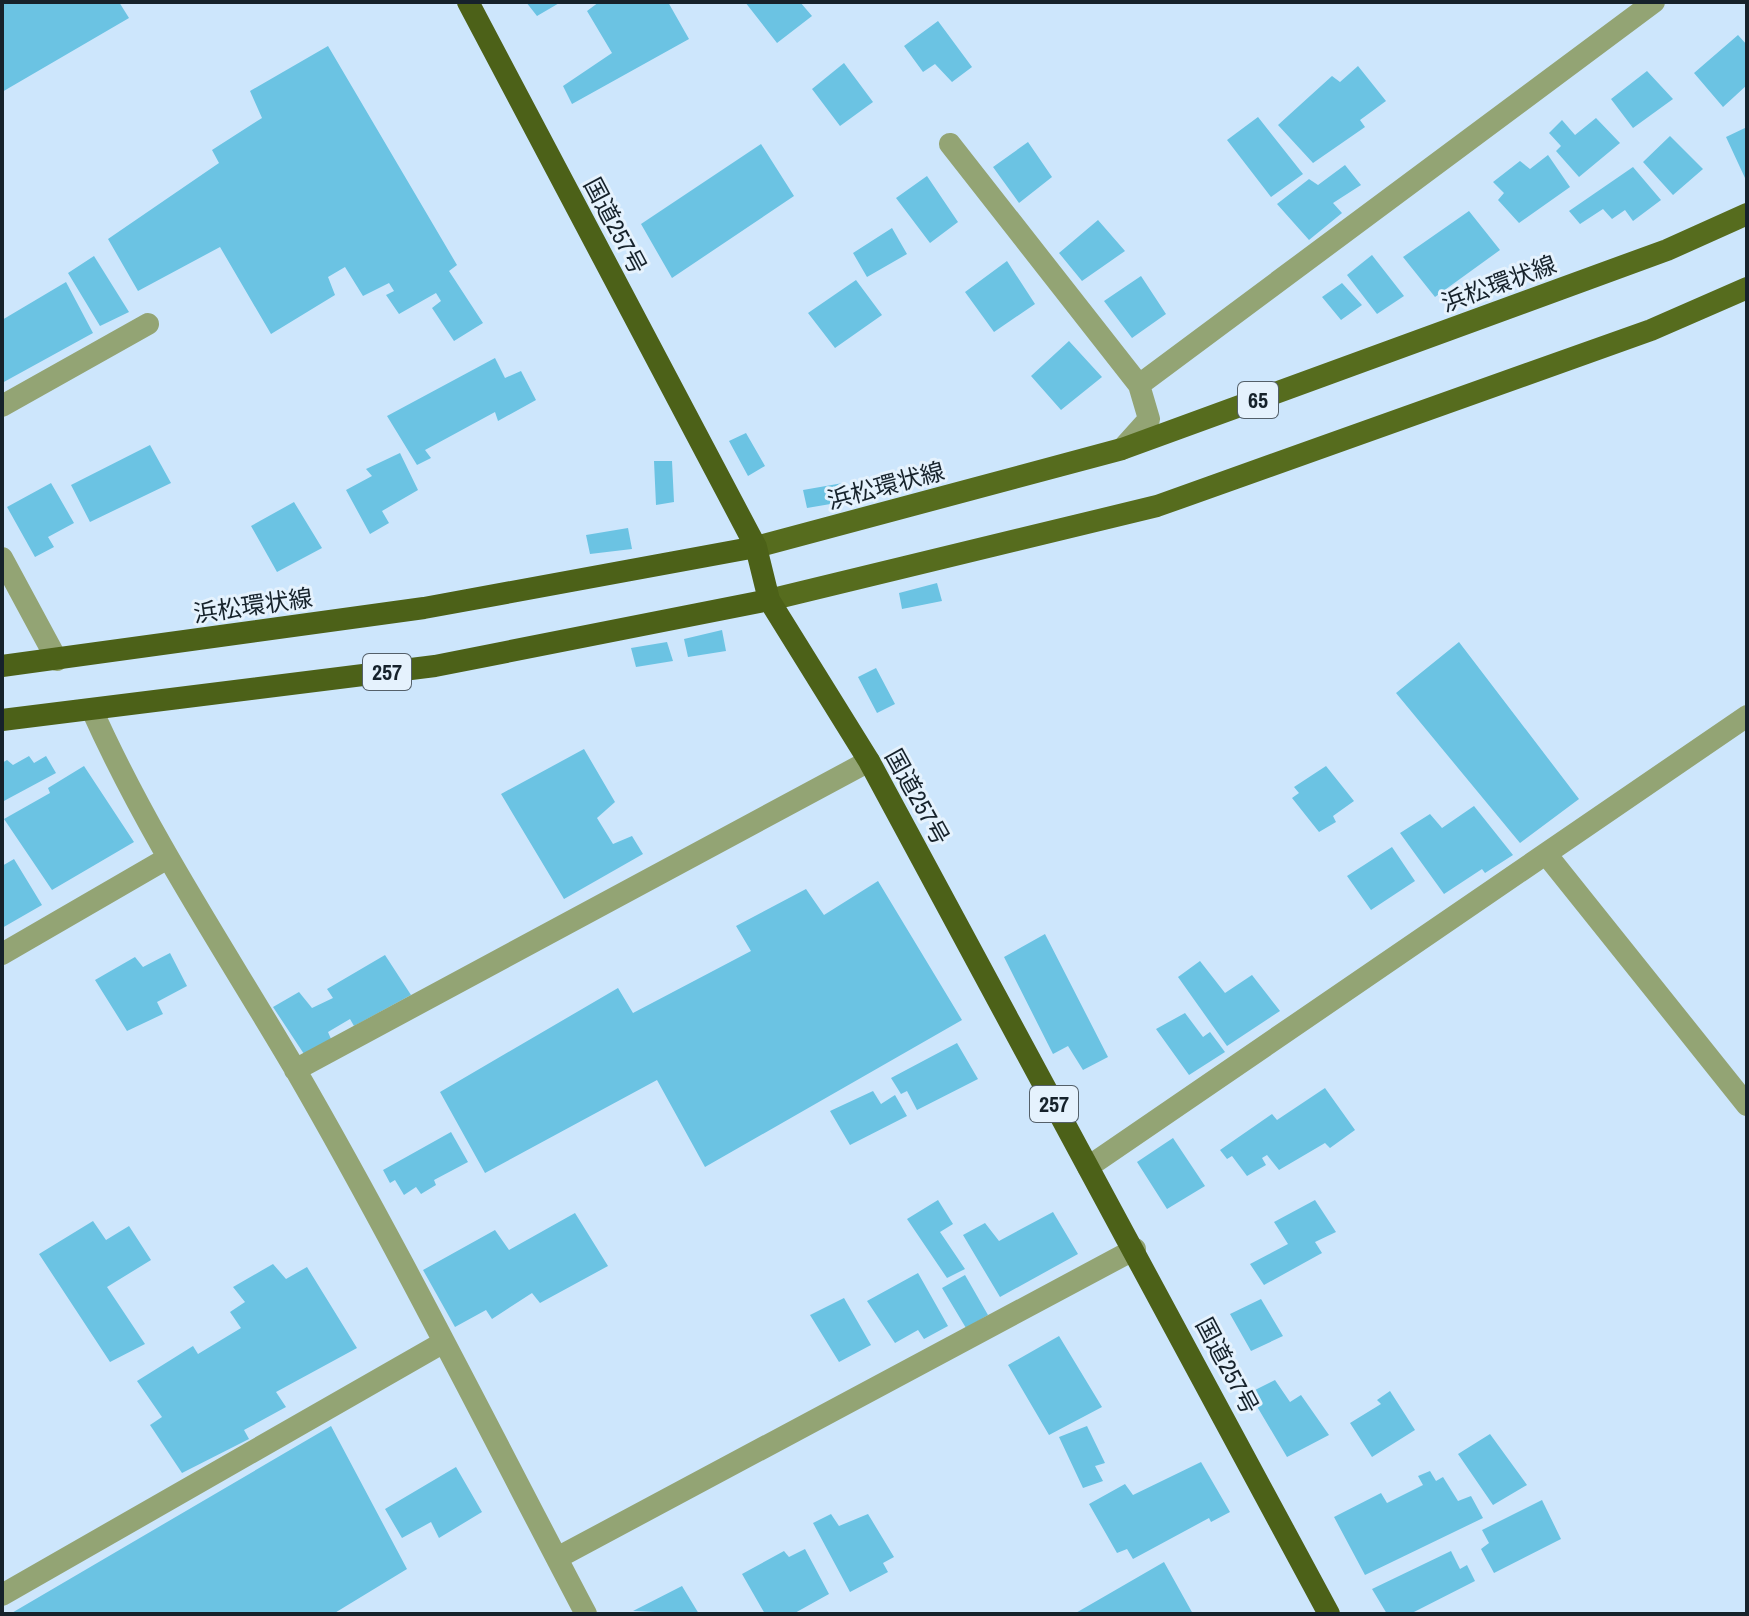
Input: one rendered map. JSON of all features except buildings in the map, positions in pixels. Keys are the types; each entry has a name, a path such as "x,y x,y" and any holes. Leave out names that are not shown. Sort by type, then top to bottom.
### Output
{"highway":[{"name":"国道257号","path":"468,2 756,547 769,600 869,761 1135,1249 1329,1614"},
{"name":"浜松環状線","path":"2,666 424,608 756,547"},
{"name":"257","path":"2,720 435,666 769,600"}],"main road":[{"name":"浜松環状線","path":"756,547 1122,449 1667,250 1747,214"},
{"path":"769,600 1157,506 1651,330 1747,288"}],"street":[{"path":"1139,385 1654,2"},
{"path":"950,144 1139,385 1149,419 1122,449"},
{"path":"2,406 148,324"},
{"path":"2,558 57,660"},
{"path":"92,710 166,859 295,1070 444,1342 586,1614"},
{"path":"1088,1167 1747,716"},
{"path":"295,1070 869,761"},
{"path":"1546,854 1747,1105"},
{"path":"2,954 166,859"},
{"path":"557,1558 1135,1249"},
{"path":"2,1595 444,1342"}]}
